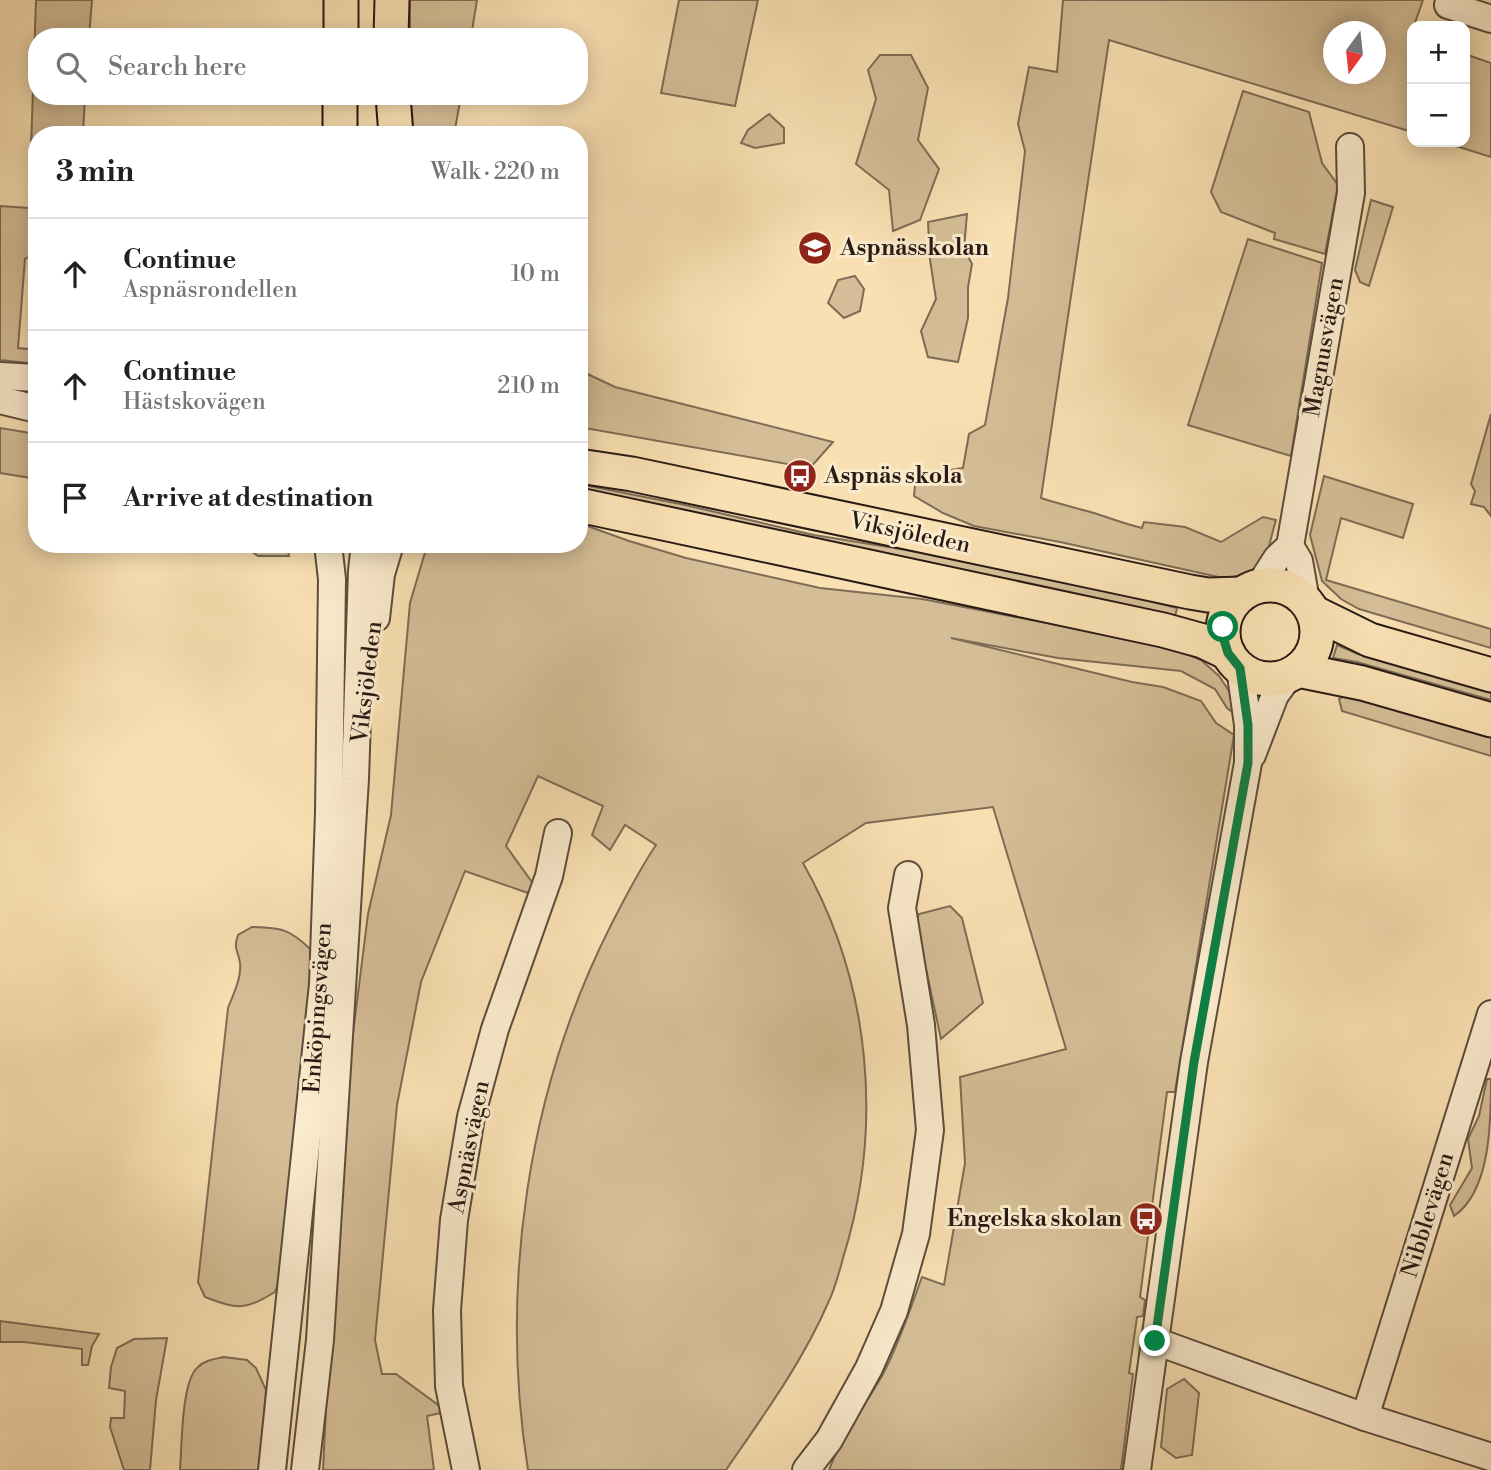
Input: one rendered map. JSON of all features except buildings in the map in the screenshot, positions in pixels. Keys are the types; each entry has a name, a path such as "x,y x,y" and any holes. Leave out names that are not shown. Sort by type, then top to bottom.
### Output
{"main road":[{"path":"341,0 341,28"},
{"path":"391,28 392,0"},
{"path":"340,105 340,126"},
{"path":"388,126 390,105"},
{"path":"392,105 395,126"},
{"path":"588,462 632,474"},
{"name":"Viksjöleden","path":"588,467 632,474 1190,592 1208,595 1251,590"},
{"name":"Viksjöleden","path":"588,507 1163,630 1203,641 1234,660"},
{"path":"1294,673 1314,650 1317,624 1309,607 1295,592 1278,586 1251,590 1226,615 1224,640 1234,660 1255,676 1272,679 1294,673 1362,683 1491,719"},
{"path":"1309,607 1370,640 1491,675"}],"street":[{"path":"1450,0 1448,5 1491,19"},
{"name":"Magnusvägen","path":"1309,607 1298,561 1290,546 1351,193 1350,147"},
{"path":"0,376 28,378"},
{"path":"0,400 28,407"},
{"path":"1251,590 1290,546"},
{"name":"Enköpingsvägen","path":"272,1470 323,984 329,813 332,579 329,553"},
{"name":"Enköpingsvägen","path":"305,1470 320,1340 355,779 364,553"},
{"name":"Viksjöleden","path":"355,779 381,574 387,553"},
{"path":"1137,1470 1194,1062 1248,763 1248,725 1234,660"},
{"path":"1248,763 1275,695 1294,673"},
{"name":"Aspnäsvägen","path":"466,1470 449,1386 447,1310 454,1220 474,1105 495,1029 549,876 558,833"},
{"path":"806,1470 829,1440 869,1367 894,1311 916,1234 930,1130 921,1025 902,908 908,875"},
{"name":"Nibblevägen","path":"1366,1417 1491,1014"},
{"path":"1155,1341 1366,1417 1491,1457"}],"shaded area":[{"path":"36,0 92,0 90,28 35,28"},
{"path":"410,0 477,0 472,28 410,28"},
{"path":"679,0 758,0 735,106 661,93"},
{"path":"1063,0 1423,0 1416,21 1407,21 1407,130 1109,40 1041,498 1142,528 1144,522 1185,527 1221,542 1263,517 1276,520 1263,562 1249,573 1223,578 974,526 943,513 914,496 920,475 963,468 969,434 985,425 1008,298 1025,151 1018,124 1029,67 1057,72"},
{"path":"880,55 911,55 928,88 918,140 939,169 920,220 893,231 889,190 856,164 876,99 868,70"},
{"path":"1470,56 1491,63 1491,157 1459,147 1470,147"},
{"path":"1243,91 1309,112 1322,163 1338,185 1325,254 1274,239 1275,233 1221,212 1211,192"},
{"path":"32,105 85,105 83,126 32,126"},
{"path":"410,105 459,105 456,126 410,126"},
{"path":"769,114 784,128 784,143 755,148 741,143 748,130"},
{"path":"1371,200 1393,207 1369,286 1360,282 1355,270"},
{"path":"0,206 28,208 28,257 25,259 18,348 28,349 28,363 0,360"},
{"path":"967,214 964,249 972,264 968,287 968,318 958,362 928,357 921,331 936,299 928,222"},
{"path":"1248,239 1322,263 1291,456 1188,425"},
{"path":"855,276 864,289 860,311 844,318 828,303 838,280"},
{"path":"588,374 615,387 833,442 810,468 588,429"},
{"path":"1491,414 1491,516 1484,507 1471,504 1475,491 1471,484"},
{"path":"0,428 28,433 28,478 0,473"},
{"path":"1324,476 1413,504 1403,538 1341,518 1326,580 1491,629 1491,648 1359,609 1341,599 1322,581 1310,535"},
{"path":"588,486 814,535 913,551 1078,584 1177,608 1175,617 588,493"},
{"path":"588,526 686,558 820,588 922,599 1131,639 1201,660 1219,676 1231,694 1236,715 1227,708 1215,689 1181,671 1058,658 951,638 1132,682 1163,687 1201,701 1216,723 1234,735 1175,1092 1167,1092 1140,1297 1145,1300 1143,1316 1137,1317 1129,1373 1133,1374 1121,1470 829,1470 847,1432 889,1363 922,1277 944,1285 965,1163 960,1077 1066,1049 993,807 866,823 803,863 826,909 844,957 856,1006 864,1056 864,1158 856,1208 830,1298 794,1368 726,1470 528,1470 520,1401 517,1330 519,1260 527,1190 540,1121 559,1053 583,987 612,923 656,845 625,825 610,850 592,835 603,806 538,776 506,846 534,885 528,893 465,871 421,982 397,1105 375,1340 382,1374 396,1374 441,1407 441,1413 427,1416 434,1470 323,1470 339,1145 368,914 391,815 410,603 425,553 588,553"},
{"path":"254,553 288,553 289,556 258,556"},
{"path":"1337,645 1358,654 1491,690 1491,700 1357,662 1333,658"},
{"path":"1349,693 1491,733 1491,756 1342,711 1339,699"},
{"path":"950,906 962,918 983,1003 941,1039 914,927 919,914"},
{"path":"252,927 284,931 310,949 310,1011 283,1270 275,1292 249,1305 234,1306 205,1297 198,1282 228,1008 240,974 236,944 238,935"},
{"path":"1487,1079 1491,1079 1489,1134 1482,1172 1466,1205 1454,1216 1450,1205 1472,1168 1468,1139 1479,1116"},
{"path":"0,1321 99,1334 92,1346 88,1365 82,1365 82,1349 0,1342"},
{"path":"167,1338 156,1400 150,1470 124,1470 110,1427 111,1418 124,1418 125,1391 109,1388 111,1367 117,1348 134,1339"},
{"path":"224,1357 247,1360 256,1368 266,1390 259,1470 180,1470 185,1400 192,1375 204,1363"},
{"path":"1184,1379 1199,1393 1192,1455 1176,1458 1161,1447 1167,1389"}],"place":[{"name":"Aspnässkolan","path":"815,248"},
{"name":"Aspnäs skola","path":"800,476"},
{"name":"Engelska skolan","path":"1146,1219"}],"route":[{"path":"1155,1341 1194,1062 1248,763 1248,725 1240,668 1228,653 1223,627"}]}
